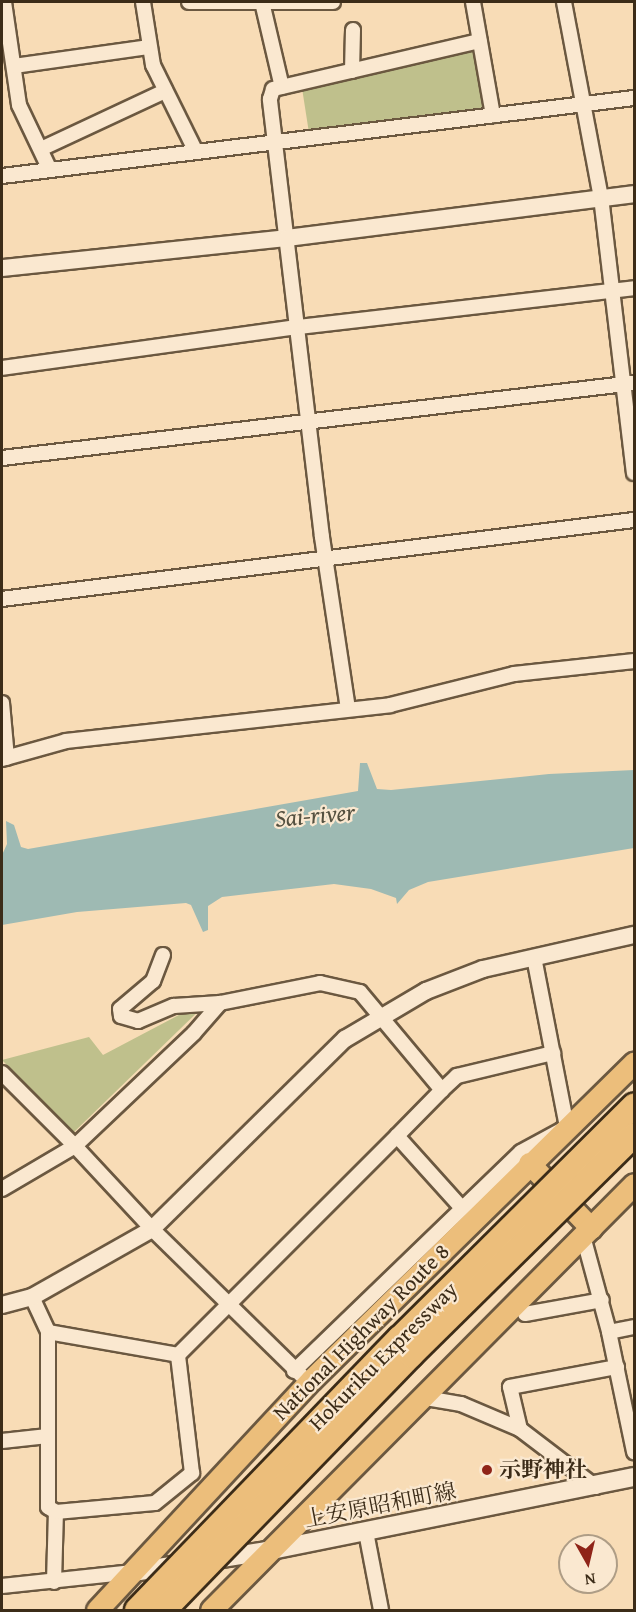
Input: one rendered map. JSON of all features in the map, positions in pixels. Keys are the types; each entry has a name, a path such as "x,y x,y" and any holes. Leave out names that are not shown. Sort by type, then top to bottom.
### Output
{"highway":[{"name":"National Highway Route 8","path":"97,1611 134,1572 302,1375 525,1157 567,1127 634,1063"},
{"name":"Hokuriku Expressway","path":"137,1611 358,1379 634,1106"},
{"name":"Hokuriku Expressway","path":"164,1611 411,1355 634,1135"},
{"path":"525,1157 587,1232"},
{"path":"211,1611 267,1551 634,1184"}],"main road":[{"name":"上安原昭和町線","path":"134,1572 267,1551 596,1487 634,1477"}],"street":[{"path":"4,2 20,105 43,148 50,170"},
{"path":"143,2 150,47 165,91 196,152"},
{"path":"189,2 333,2"},
{"path":"263,2 282,87"},
{"path":"473,2 493,116"},
{"path":"564,2 601,197 630,384 634,473"},
{"path":"352,71 353,30"},
{"path":"348,710 309,419 278,143 270,99 273,89 480,41"},
{"path":"14,66 150,47"},
{"path":"43,148 165,91"},
{"path":"2,176 634,98"},
{"path":"2,268 287,238 634,194"},
{"path":"2,368 299,327 634,288"},
{"path":"2,458 309,419 630,384"},
{"path":"2,599 634,520"},
{"path":"2,703 4,759 66,741 390,705 514,674 634,661"},
{"path":"2,1305 32,1297 152,1228 345,1039 382,1017 435,988 483,969 634,935"},
{"path":"163,955 153,981 120,1009 121,1016 138,1021 174,1006 220,1002 320,983 360,992 441,1090"},
{"path":"534,958 567,1127"},
{"path":"2,1189 75,1146 194,1033 220,1002"},
{"path":"178,1355 457,1076 553,1053"},
{"path":"2,1073 227,1304 302,1375 460,1207 525,1157"},
{"path":"397,1136 460,1207"},
{"path":"587,1232 634,1452"},
{"path":"32,1297 48,1332 48,1507 56,1512 155,1503 192,1473 178,1355"},
{"path":"525,1314 602,1300"},
{"path":"609,1332 634,1328"},
{"path":"48,1332 178,1355"},
{"path":"520,1429 510,1387 617,1367"},
{"path":"420,1397 461,1404 520,1429 596,1487"},
{"path":"2,1441 48,1436"},
{"path":"54,1582 56,1512"},
{"path":"366,1532 381,1611"},
{"path":"2,1586 134,1572"}],"green space":[{"path":"471,49 476,54 486,109 482,113 309,133 302,88"},
{"path":"213,997 73,1133 2,1060 89,1037 103,1055"}],"water":[{"name":"Sai-river","path":"360,763 367,763 377,789 391,790 549,774 634,770 634,848 428,882 409,890 397,904 396,898 371,889 334,884 222,897 208,906 208,930 203,932 191,905 186,903 77,912 2,925 2,855 7,844 6,821 14,825 21,847 28,849 358,791"}],"place":[{"name":"示野神社","path":"487,1470"}]}
